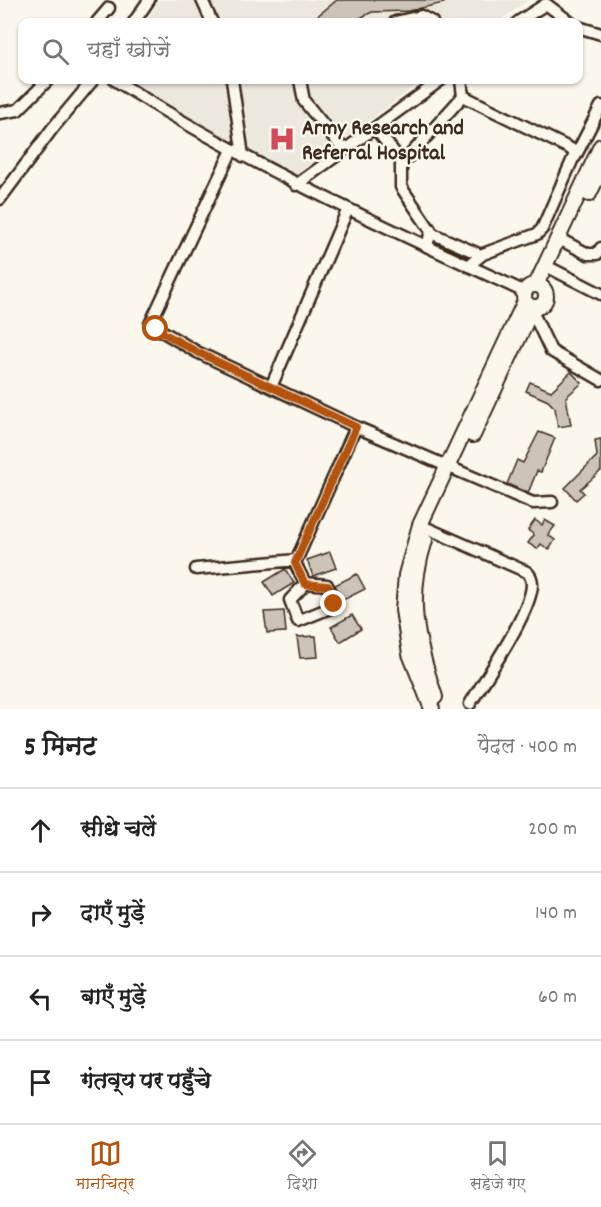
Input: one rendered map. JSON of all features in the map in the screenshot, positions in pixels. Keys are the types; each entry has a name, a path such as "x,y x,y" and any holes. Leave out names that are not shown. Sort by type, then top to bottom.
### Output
{"main road":[{"path":"532,297 552,269 600,158"},
{"path":"432,709 413,665 403,610 406,575 425,527 532,297 600,158"},
{"path":"425,527 414,580 414,604 417,639 439,709"}],"lane":[{"path":"137,18 149,0"},
{"path":"202,0 210,18"},
{"path":"523,18 542,2 564,18"},
{"path":"100,18 109,8"},
{"path":"583,28 601,34"},
{"path":"0,113 18,110 44,84"},
{"path":"0,199 52,129 90,84"},
{"path":"121,84 172,117 296,185 532,297 551,351 601,380"},
{"path":"233,84 243,156"},
{"path":"301,84 304,101 344,150"},
{"path":"296,185 436,84"},
{"path":"402,164 463,96 462,84"},
{"path":"463,96 571,149 575,157"},
{"path":"468,266 481,255 537,234 542,229 601,106"},
{"path":"375,128 402,164 401,187 431,233 481,255"},
{"path":"232,150 150,324 197,352 356,427 533,503 539,505 552,502"},
{"path":"271,387 347,210"},
{"path":"427,246 431,233"},
{"path":"565,242 592,255 597,254 601,248"},
{"path":"552,269 601,294"},
{"path":"305,584 295,566 296,560 356,427"},
{"path":"425,527 526,572 532,580 531,593 521,616 470,704"},
{"path":"196,569 296,560"}],"shaded area":[{"path":"160,0 527,1 504,18 147,18"},
{"name":"Army Research and Referral Hospital","path":"133,84 418,84 297,175 255,159 175,113"}],"building":[{"path":"337,0 444,0 444,3 408,11 372,12 360,18 315,18"},
{"path":"571,372 582,383 566,397 571,425 558,427 555,408 548,401 526,391 530,382 551,391"},
{"path":"539,432 555,438 541,472 537,471 528,493 507,484 517,460 523,463"},
{"path":"601,439 601,471 580,489 584,493 576,500 565,488 597,456 595,440"},
{"path":"535,520 542,525 545,520 555,526 548,535 555,540 549,550 541,544 537,549 528,543 534,535 528,530"},
{"path":"330,552 336,568 313,576 307,560"},
{"path":"285,569 294,583 273,596 264,582"},
{"path":"357,574 365,589 343,600 335,585"},
{"path":"284,611 286,632 267,633 264,612"},
{"path":"352,615 361,629 340,642 331,627"},
{"path":"316,636 318,657 300,658 297,637"}],"place":[{"name":"Army Research and Referral Hospital","path":"282,139"}],"route":[{"path":"156,329 197,352 356,427 295,563 305,584 328,586 335,597 334,604"}]}
